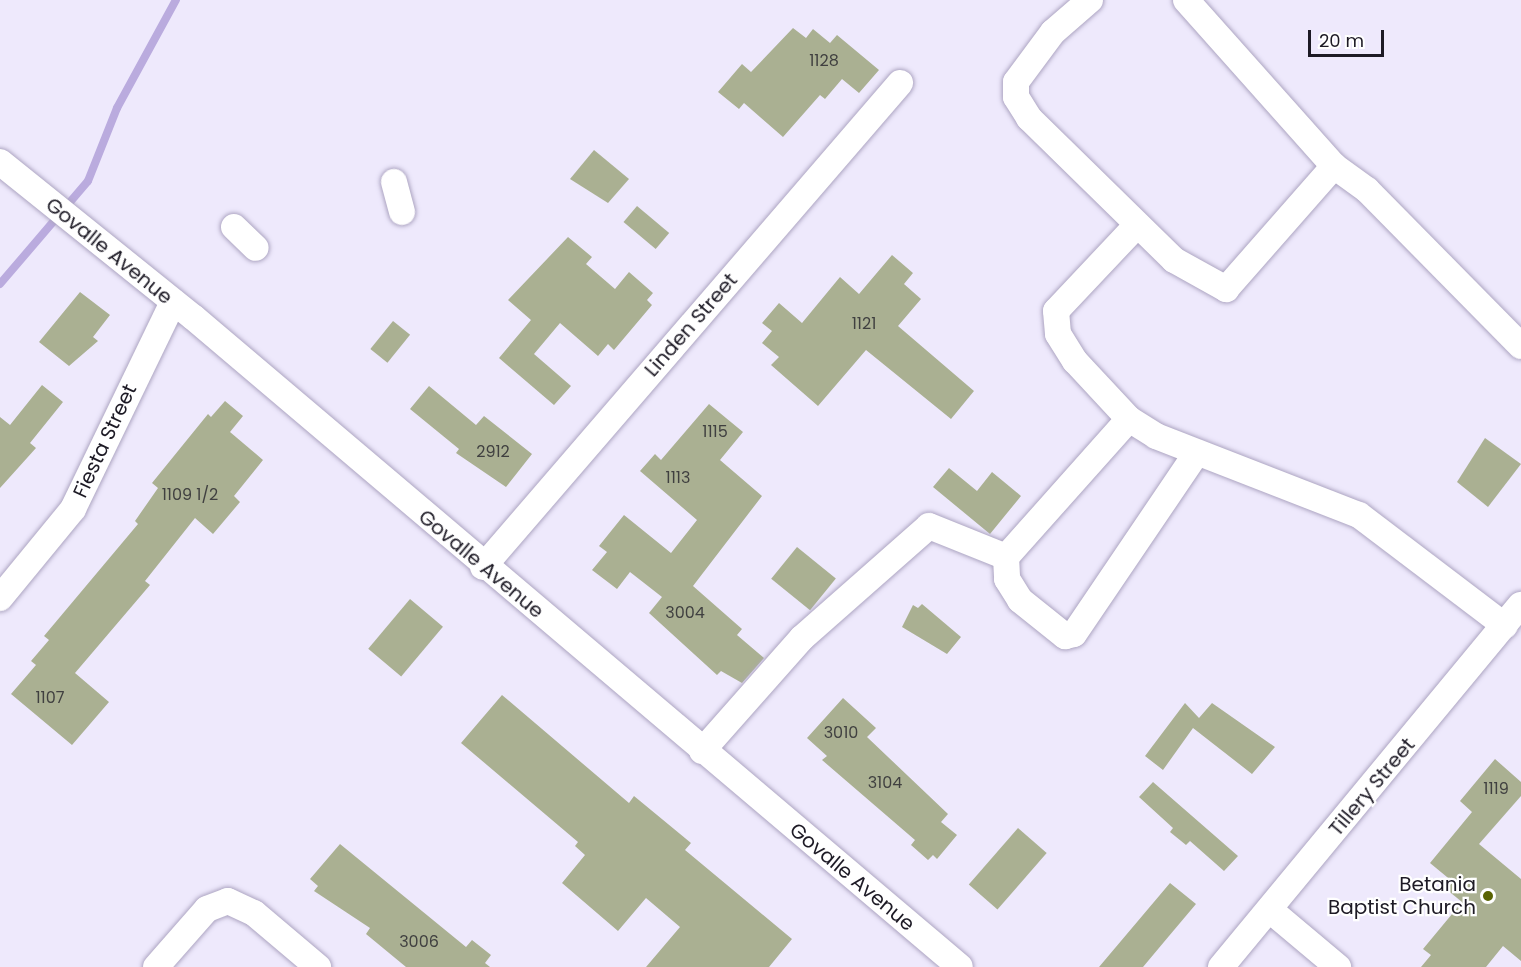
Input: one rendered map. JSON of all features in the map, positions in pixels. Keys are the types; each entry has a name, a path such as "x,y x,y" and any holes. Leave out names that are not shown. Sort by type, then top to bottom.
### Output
{"street":[{"path":"1090,0 1047,40 1016,82 1016,97 1029,118 1174,260 1226,289 1334,166"},
{"path":"1186,0 1334,166 1367,189 1521,346"},
{"name":"Linden Street","path":"483,567 900,83"},
{"name":"Govalle Avenue","path":"0,162 173,302 483,567 960,967"},
{"path":"394,182 402,212"},
{"path":"1137,225 1056,311 1058,334 1075,361 1129,419 1195,455 1251,471 1359,515 1516,613"},
{"path":"234,227 256,248"},
{"name":"Fiesta Street","path":"0,598 73,509 173,302"},
{"path":"1129,419 1006,557 1007,579 1020,600 1065,636 1074,634 1195,455"},
{"path":"702,751 802,638 929,526 1006,557"},
{"name":"Tillery Street","path":"1221,967 1516,613"},
{"path":"156,967 207,909 228,901 254,913 318,967"},
{"path":"1270,910 1338,967"}],"building":[{"path":"793,28 806,38 813,29 830,43 837,35 879,70 859,93 842,79 825,99 820,95 783,137 744,103 739,109 718,92 742,64 751,72"},
{"path":"594,150 629,179 608,203 570,179"},
{"path":"637,206 669,233 656,249 624,222"},
{"path":"568,237 592,257 586,264 615,289 629,272 653,293 647,300 652,305 614,350 608,344 598,356 560,323 534,354 571,386 554,405 499,358 531,320 508,300"},
{"path":"892,255 913,273 904,284 921,299 898,326 974,391 951,419 866,350 818,406 771,365 779,357 762,343 772,331 762,323 779,303 802,323 840,277 859,294"},
{"path":"80,292 110,315 93,337 98,341 69,366 39,342"},
{"path":"393,321 410,335 387,363 370,349"},
{"path":"42,385 63,402 30,443 36,448 0,488 0,417 10,425"},
{"path":"429,386 476,425 484,416 532,454 506,487 456,453 459,449 410,409"},
{"path":"225,401 243,416 230,432 263,460 234,496 240,502 213,534 195,518 145,581 150,585 75,673 109,702 72,745 11,694 36,665 31,661 49,640 44,636 138,524 135,521 158,488 152,483 208,414 211,417"},
{"path":"709,404 743,432 720,460 762,496 693,586 742,629 737,635 764,658 742,683 721,671 717,675 649,613 662,597 630,572 617,589 592,570 607,552 599,546 624,515 671,553 697,520 640,471 655,454 661,460"},
{"path":"1485,438 1521,464 1488,507 1457,482"},
{"path":"949,468 977,491 992,472 1021,496 990,534 933,487"},
{"path":"797,547 836,578 810,610 771,579"},
{"path":"410,599 443,627 401,676 368,649"},
{"path":"922,604 961,637 947,654 902,627 913,605 918,608"},
{"path":"502,695 629,803 634,796 691,843 685,850 792,939 769,967 646,967 680,927 646,898 618,931 562,883 585,855 575,846 578,842 461,743"},
{"path":"843,698 876,728 867,737 948,814 941,822 957,835 937,859 933,855 928,860 911,845 915,840 822,760 827,756 807,738"},
{"path":"1185,703 1199,718 1212,703 1275,747 1252,774 1193,728 1163,770 1145,756"},
{"name":"Betania Baptist Church","path":"1495,759 1521,782 1521,796 1479,844 1521,879 1521,961 1503,946 1486,967 1421,967 1431,955 1423,949 1462,902 1446,889 1453,882 1430,863 1472,812 1460,801"},
{"path":"1153,782 1238,856 1224,871 1190,841 1186,845 1170,832 1173,828 1139,797"},
{"path":"1018,828 1047,853 997,910 969,885"},
{"path":"340,844 466,947 472,940 491,955 485,963 490,967 406,967 366,934 370,928 314,891 318,886 310,879"},
{"path":"1170,883 1196,904 1143,967 1099,967"}],"waterway":[{"path":"0,284 88,181 117,108 176,0"}],"place":[{"name":"Betania Baptist Church","path":"1488,896"}]}
